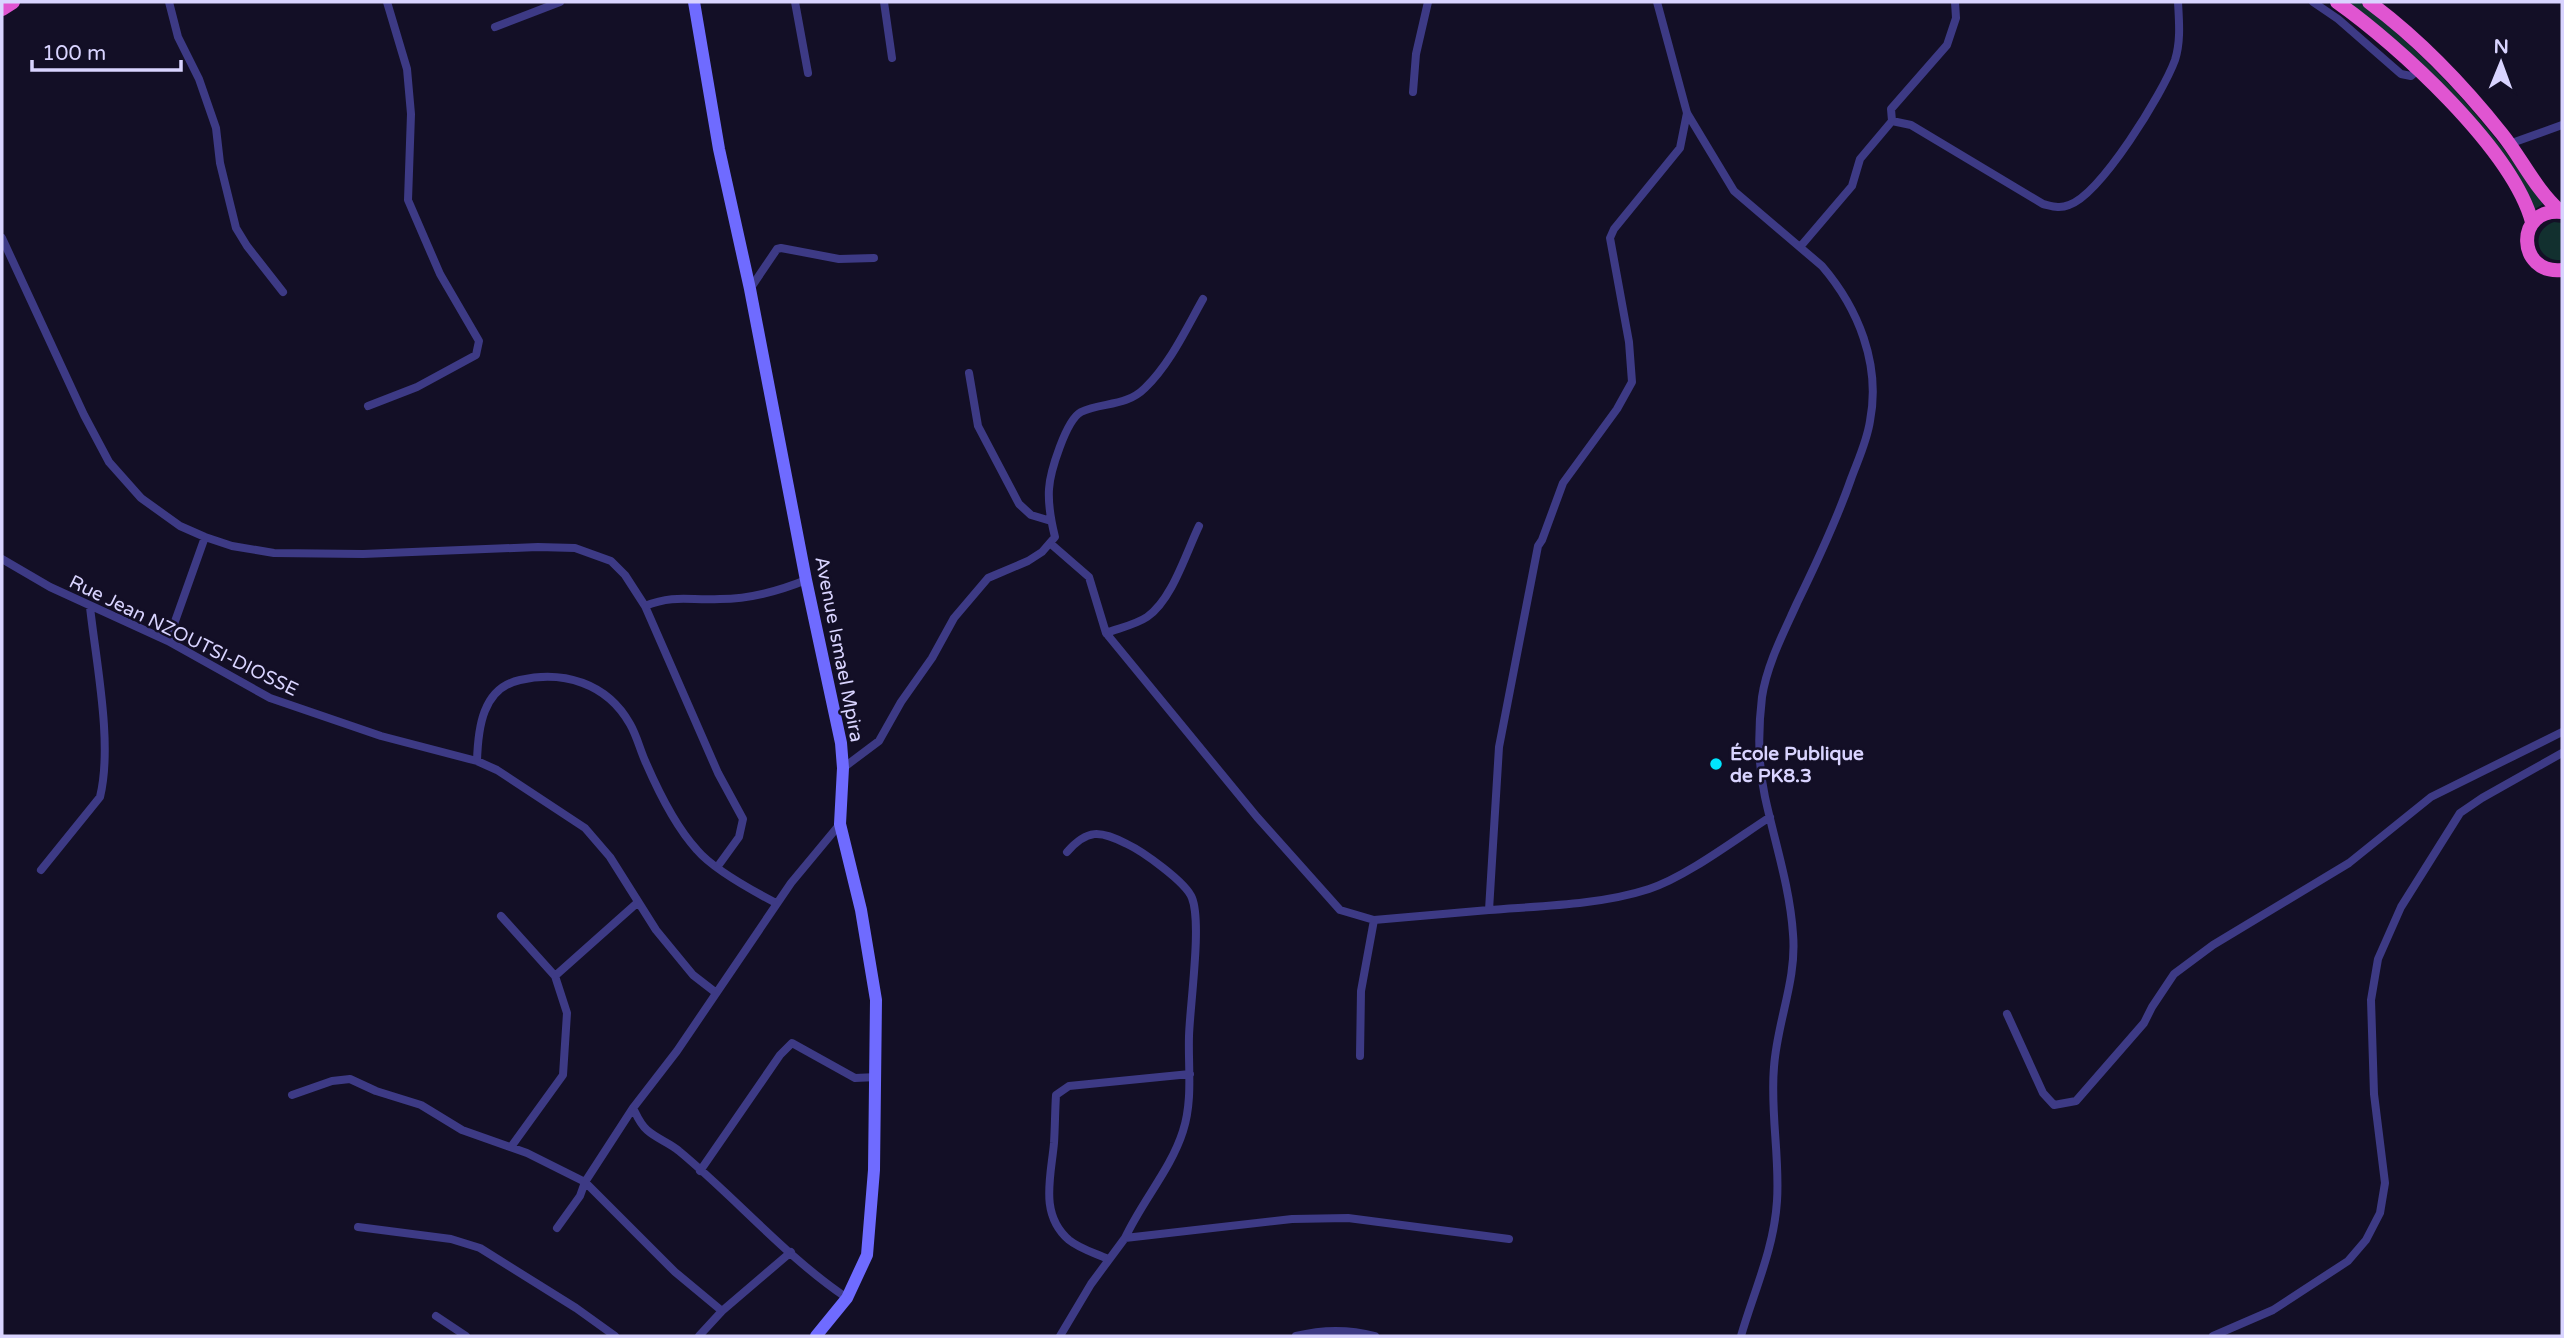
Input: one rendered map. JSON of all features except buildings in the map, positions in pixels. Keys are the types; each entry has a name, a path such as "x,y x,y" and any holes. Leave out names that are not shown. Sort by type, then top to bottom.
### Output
{"highway":[{"path":"2,9 13,2"},
{"path":"2337,2 2389,43 2468,121 2516,187 2532,222"},
{"path":"2369,2 2434,58 2481,108 2550,201 2561,211"},
{"path":"2559,275 2539,265 2529,253 2527,237 2532,222 2544,213 2561,211"}],"main road":[{"name":"Avenue Ismael Mpira","path":"694,2 719,149 750,289 806,580 841,743 843,768 840,824 850,859 876,1000 874,1170 867,1255 848,1298 816,1336"}],"street":[{"path":"170,2 178,37 199,79 216,128 220,163 236,228 283,292"},
{"path":"368,406 444,374 476,355 479,341 440,274 408,200 411,114 407,69 387,2"},
{"path":"495,27 559,2"},
{"path":"795,2 808,73"},
{"path":"884,2 892,58"},
{"path":"1413,93 1416,54 1428,2"},
{"path":"1657,2 1687,113 1734,191 1832,277 1859,326 1868,347 1872,367 1872,406 1862,449 1835,522 1780,639 1763,694 1759,755 1788,894 1794,935 1794,958 1774,1065 1773,1108 1777,1175 1775,1222 1764,1270 1741,1336"},
{"path":"1800,247 1852,186 1860,159 1892,121 1891,109 1947,45 1956,18 1955,2"},
{"path":"1892,121 1911,125 2043,204 2059,208 2071,205 2088,192 2132,142 2174,61 2179,39 2178,2"},
{"path":"2313,2 2401,74 2411,76 2418,70"},
{"path":"1489,910 1499,747 1538,546 1563,483 1618,409 1632,382 1629,342 1610,238 1614,229 1680,149 1687,113"},
{"path":"2510,144 2562,125"},
{"path":"2,238 84,415 109,462 141,498 170,520 205,537 253,550 284,554 575,548 611,561 625,575 645,606 718,773 743,819 739,837 718,866"},
{"path":"750,289 777,249 839,259 874,258"},
{"path":"843,768 879,741 954,618 988,578 1028,561 1051,544 1055,537 1049,488 1056,460 1070,424 1077,414 1114,405 1143,390 1170,357 1203,299"},
{"path":"969,373 978,426 1019,504 1031,515 1051,521"},
{"path":"1106,632 1147,616 1161,603 1175,580 1199,526"},
{"path":"168,641 205,537"},
{"path":"1051,544 1089,577 1106,632 1256,817 1340,910 1374,920 1550,906 1649,889 1672,879 1770,817"},
{"name":"Rue Jean NZOUTSI-DIOSSE","path":"2,559 90,607 168,641 282,703 381,736 477,761 497,771 585,828 610,858 656,930 693,975 715,992"},
{"path":"645,606 662,599 685,597 718,600 744,598 806,580"},
{"path":"41,870 100,797 103,784 104,738 90,607"},
{"path":"477,761 478,735 485,710 494,693 510,682 548,675 588,685 620,708 631,724 645,761 671,811 698,852 747,887 776,903"},
{"path":"2007,1014 2043,1093 2054,1105 2076,1101 2144,1023 2174,974 2213,945 2349,863 2431,797 2562,732"},
{"path":"2213,1336 2273,1310 2348,1261 2366,1240 2380,1213 2385,1183 2374,1094 2371,1000 2378,959 2401,907 2460,813 2482,797 2562,753"},
{"path":"556,1228 580,1196 585,1182 633,1108 677,1051 776,903 840,824"},
{"path":"1060,1336 1108,1259 1125,1238 1136,1214 1174,1154 1184,1129 1189,1102 1189,1038 1195,926 1192,897 1173,877 1131,846 1111,835 1091,833 1078,840 1067,852"},
{"path":"555,976 638,903"},
{"path":"501,916 555,976 567,1013 563,1075 511,1147"},
{"path":"1360,1056 1360,991 1374,920"},
{"path":"700,1171 780,1055 792,1043 855,1078 877,1077"},
{"path":"1108,1259 1078,1246 1067,1238 1051,1212 1048,1195 1056,1095 1069,1086 1190,1074"},
{"path":"292,1095 332,1081 350,1079 376,1091 421,1105 462,1130 527,1153 585,1182 675,1272 722,1311"},
{"path":"633,1108 647,1130 678,1150 830,1286 848,1298"},
{"path":"1125,1238 1292,1219 1348,1218 1509,1239"},
{"path":"358,1227 451,1239 480,1248 576,1308 615,1336"},
{"path":"699,1336 722,1311 791,1252"},
{"path":"436,1316 467,1336"},
{"path":"1296,1336 1318,1330 1354,1331 1375,1336"}],"green space":[{"path":"2349,2 2359,2 2370,10 2442,77 2504,149 2543,204 2535,209 2521,182 2421,64"},
{"path":"2554,222 2562,223 2562,260 2546,256 2539,245 2541,232"}],"place":[{"name":"École Publique de PK8.3","path":"1716,764"}]}
